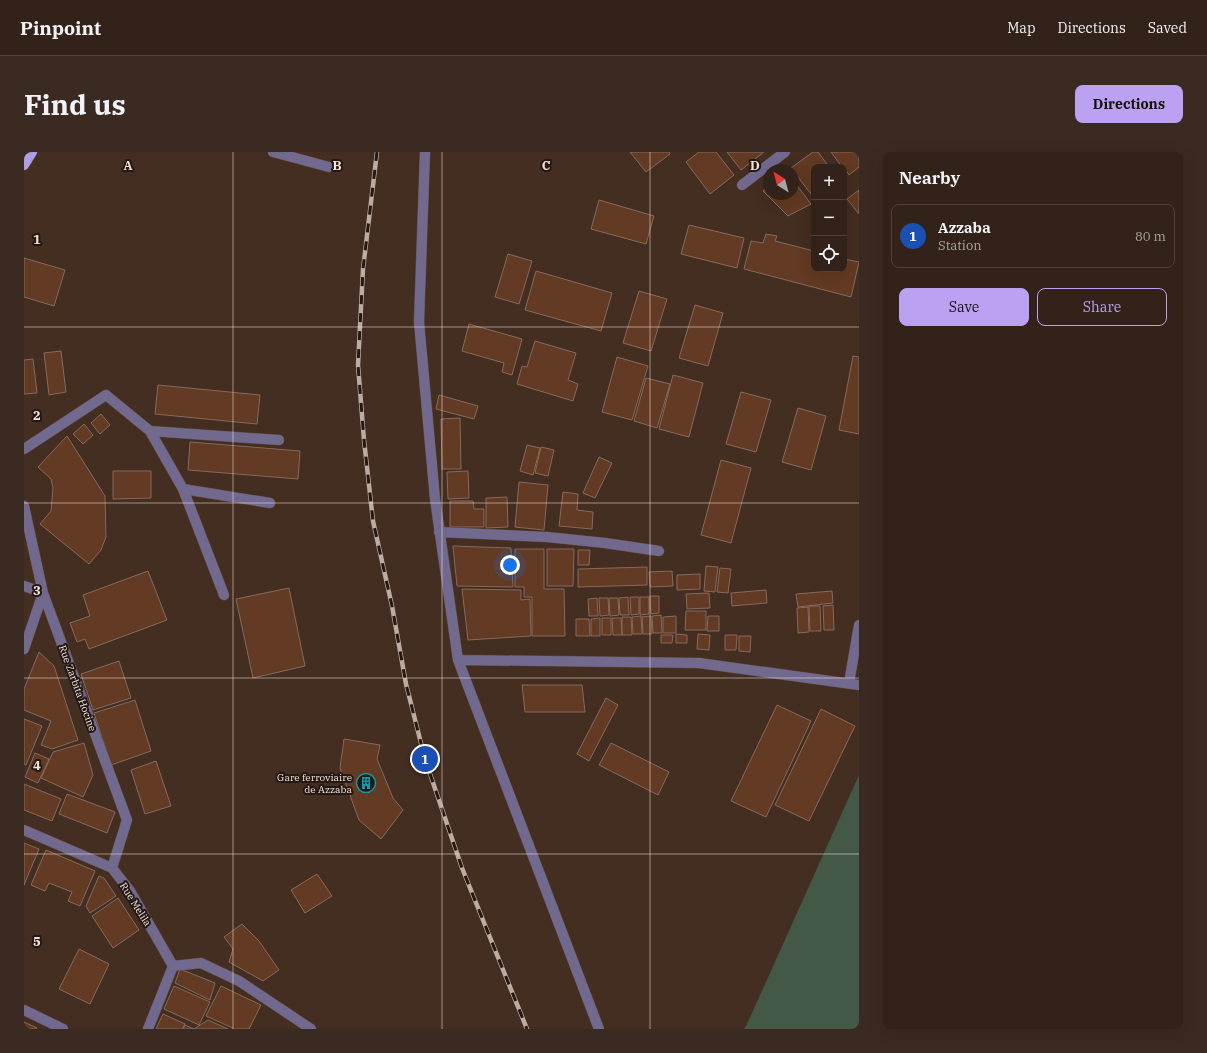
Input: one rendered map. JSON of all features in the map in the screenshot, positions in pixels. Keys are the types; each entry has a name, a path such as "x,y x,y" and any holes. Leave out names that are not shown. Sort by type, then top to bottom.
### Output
{"main road":[{"path":"24,165 32,152"}],"street":[{"path":"273,152 329,167"},
{"path":"425,152 420,322 435,499 458,660 599,1029"},
{"path":"742,185 785,152"},
{"path":"24,449 106,395 150,431 183,488 224,595"},
{"path":"150,431 279,440"},
{"path":"183,488 270,503"},
{"name":"Rue Zarbita Hocine","path":"24,506 43,593 127,820 112,868"},
{"path":"440,532 547,537 605,543 659,551"},
{"path":"24,586 43,593 24,648"},
{"path":"458,660 699,663 854,684 859,625"},
{"name":"Rue Melila","path":"24,830 112,868 130,890 173,966"},
{"path":"148,1029 173,966 201,963 239,982 311,1029"},
{"path":"24,1010 63,1029"}],"green space":[{"path":"859,775 859,1029 744,1029 747,1024"}],"building":[{"path":"630,152 669,152 670,154 646,172"},
{"path":"699,152 716,152 734,175 710,194 686,162"},
{"path":"727,152 764,152 741,170"},
{"path":"813,152 818,152 827,164 811,164 811,194 799,178 799,164 796,164"},
{"path":"831,152 859,152 859,167 849,175 847,172 847,164 840,164"},
{"path":"799,188 811,204 788,216 772,200 799,200"},
{"path":"859,190 859,214 847,199"},
{"path":"599,200 654,216 646,244 591,229"},
{"path":"689,225 744,238 737,268 681,254"},
{"path":"766,234 777,236 775,241 811,250 811,272 847,272 847,260 859,262 851,297 744,269 751,241 763,243"},
{"path":"508,254 532,261 519,304 495,297"},
{"path":"24,258 65,270 54,306 24,297"},
{"path":"536,271 612,293 601,331 525,310"},
{"path":"639,291 667,299 651,351 623,343"},
{"path":"695,305 723,313 708,366 679,358"},
{"path":"469,324 522,339 512,375 502,372 504,363 462,351"},
{"path":"535,341 576,353 568,380 578,384 573,401 517,384 522,366 527,367"},
{"path":"61,351 66,392 49,395 44,353"},
{"path":"853,356 859,357 859,434 839,430"},
{"path":"617,357 648,366 632,420 602,412"},
{"path":"33,359 37,393 24,394 24,360"},
{"path":"673,375 703,383 689,437 659,429"},
{"path":"646,378 670,384 657,428 634,421"},
{"path":"158,385 260,395 257,424 155,414"},
{"path":"741,392 771,400 756,452 726,444"},
{"path":"439,395 478,406 474,419 436,409"},
{"path":"798,408 826,416 811,470 782,462"},
{"path":"101,414 110,425 100,434 91,423"},
{"path":"460,418 461,469 442,469 441,419"},
{"path":"84,424 93,435 83,444 73,434"},
{"path":"67,436 105,496 106,537 101,550 89,564 40,524 51,511 53,488 51,479 38,467"},
{"path":"190,442 300,451 298,479 188,470"},
{"path":"527,445 540,448 533,475 520,471"},
{"path":"541,447 554,450 548,476 535,473"},
{"path":"599,457 612,463 595,498 583,493"},
{"path":"721,460 751,468 731,543 701,535"},
{"path":"113,471 151,471 151,498 113,499"},
{"path":"468,471 469,498 448,499 447,472"},
{"path":"519,482 548,485 544,530 515,527"},
{"path":"563,492 578,494 577,510 593,512 592,529 559,526"},
{"path":"507,497 508,527 486,528 486,498"},
{"path":"450,501 473,501 474,509 484,509 484,527 450,527"},
{"path":"453,546 511,548 513,587 457,586"},
{"path":"515,549 544,549 544,589 564,589 565,636 532,636 532,597 524,597 524,587 515,587"},
{"path":"547,549 574,549 573,586 547,586"},
{"path":"578,550 590,550 589,565 578,565"},
{"path":"706,566 718,567 715,592 704,591"},
{"path":"647,567 647,585 578,587 578,569"},
{"path":"720,568 731,569 728,593 717,592"},
{"path":"148,571 167,620 89,649 85,639 77,642 70,623 90,616 83,595"},
{"path":"672,571 673,586 650,587 649,572"},
{"path":"700,574 700,589 677,590 677,575"},
{"path":"289,588 305,666 253,678 236,599"},
{"path":"462,589 521,590 521,600 530,599 531,636 468,640"},
{"path":"766,590 767,603 732,606 731,593"},
{"path":"832,591 833,603 798,607 796,594"},
{"path":"709,593 710,608 687,609 686,594"},
{"path":"650,596 659,596 659,613 651,614"},
{"path":"628,597 629,615 620,615 619,598"},
{"path":"630,597 639,597 639,614 631,615"},
{"path":"640,597 649,597 649,614 640,615"},
{"path":"597,598 598,616 589,616 588,599"},
{"path":"599,598 608,598 609,615 600,616"},
{"path":"609,598 618,598 619,615 610,616"},
{"path":"833,605 834,630 824,630 823,606"},
{"path":"809,606 820,606 821,631 810,631"},
{"path":"808,607 809,632 798,633 797,608"},
{"path":"686,611 706,611 706,630 685,630"},
{"path":"661,615 662,633 653,633 652,616"},
{"path":"641,616 642,634 633,634 632,617"},
{"path":"651,616 652,634 643,634 642,617"},
{"path":"676,616 676,633 663,633 663,617"},
{"path":"708,616 719,616 719,631 707,631"},
{"path":"622,617 631,617 632,635 622,635"},
{"path":"600,618 600,636 591,636 591,619"},
{"path":"602,618 611,618 611,635 602,635"},
{"path":"612,618 621,618 622,635 613,635"},
{"path":"576,619 589,619 590,636 576,636"},
{"path":"676,634 687,635 687,643 676,643"},
{"path":"698,634 710,635 709,650 697,649"},
{"path":"661,635 673,635 672,643 661,643"},
{"path":"725,635 737,635 736,650 725,650"},
{"path":"739,636 751,636 750,652 739,651"},
{"path":"39,652 54,666 78,740 52,749 41,745 51,721 24,710 24,689"},
{"path":"119,661 131,698 93,710 81,674"},
{"path":"522,685 582,685 585,712 525,712"},
{"path":"606,698 618,705 589,761 577,754"},
{"path":"135,700 151,751 111,765 94,713"},
{"path":"777,705 811,721 766,817 731,801"},
{"path":"821,709 855,726 809,821 775,805"},
{"path":"24,719 42,726 26,765 24,764"},
{"name":"Gare ferroviaire de Azzaba","path":"344,739 380,745 377,759 393,798 403,810 381,839 359,820 340,768"},
{"path":"84,743 93,775 83,797 41,778 53,752"},
{"path":"611,743 669,772 658,795 599,765"},
{"path":"35,753 49,759 38,783 25,777"},
{"path":"156,761 171,806 145,814 131,770"},
{"path":"24,784 61,799 52,821 24,810"},
{"path":"67,794 115,812 107,833 59,814"},
{"path":"24,843 39,849 24,885"},
{"path":"46,850 95,871 80,906 68,901 72,892 49,883 45,891 31,885"},
{"path":"317,874 332,896 305,913 291,890"},
{"path":"99,876 104,878 116,896 90,913 86,906"},
{"path":"118,898 139,930 113,948 92,916"},
{"path":"242,924 259,941 279,970 263,981 229,962 233,949 224,937"},
{"path":"79,949 109,964 90,1004 59,989"},
{"path":"180,969 215,983 210,1000 175,983"},
{"path":"174,986 210,1002 199,1025 164,1009"},
{"path":"221,986 261,1005 249,1029 235,1029 206,1016"},
{"path":"163,1014 185,1024 182,1029 156,1029"},
{"path":"208,1020 228,1029 194,1029"},
{"path":"24,1022 37,1028 24,1029"},
{"path":"185,1025 194,1029 183,1029"}],"railway":[{"path":"377,152 363,269 358,365 364,440 373,521 392,606 406,684 425,759 462,868 527,1029"}],"place":[{"name":"Azzaba","path":"425,759"},
{"name":"Gare ferroviaire de Azzaba","path":"366,783"}]}
